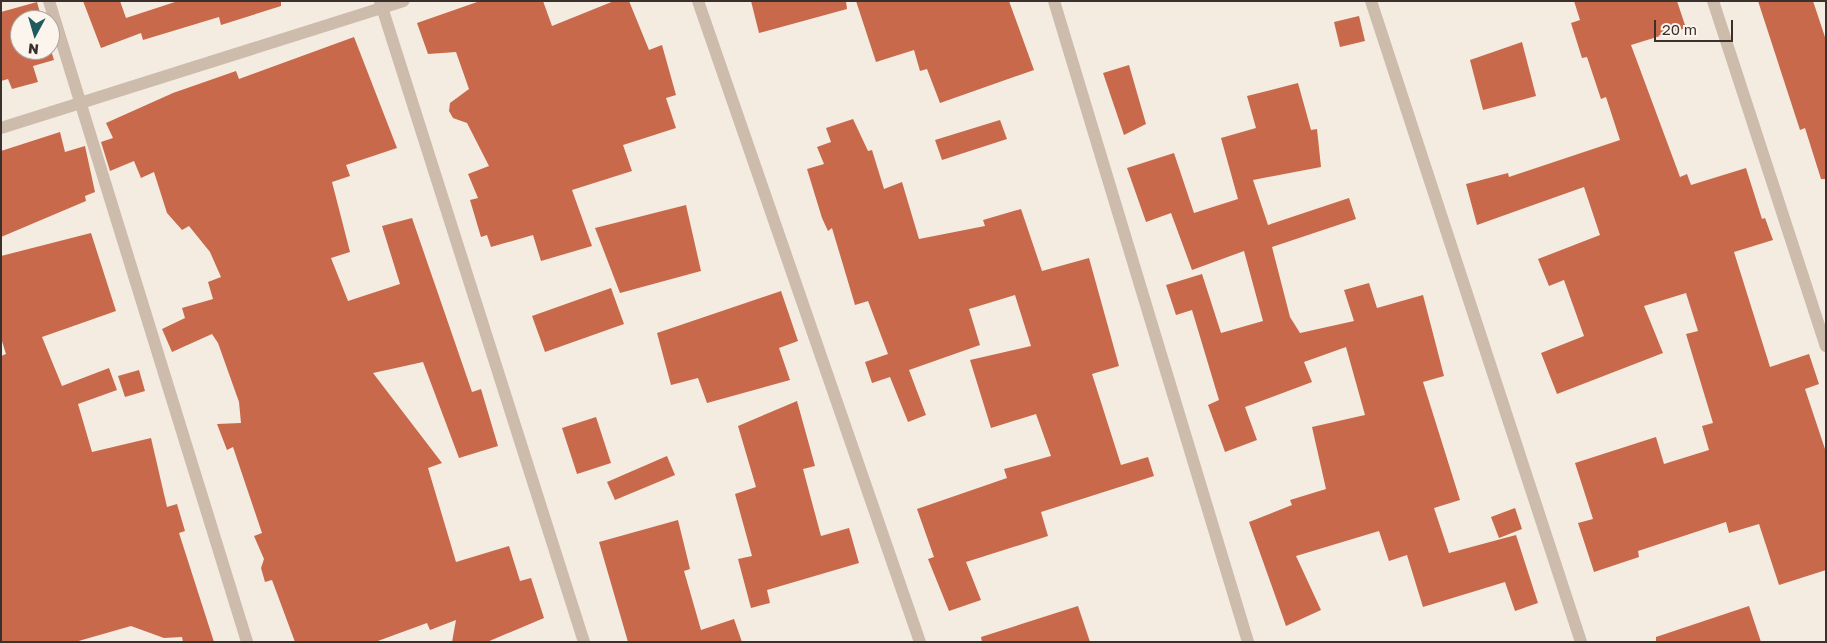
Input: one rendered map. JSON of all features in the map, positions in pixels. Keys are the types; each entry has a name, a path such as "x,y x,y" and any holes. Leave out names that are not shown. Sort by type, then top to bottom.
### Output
{"street":[{"path":"49,1 247,642"},
{"path":"1,128 81,105 381,5 402,1"},
{"path":"698,1 920,642"},
{"path":"1054,1 1248,642"},
{"path":"1371,1 1581,642"},
{"path":"1712,1 1826,346"},
{"path":"381,5 584,642"}],"building":[{"path":"83,1 120,1 126,18 178,1 281,1 281,6 221,25 219,17 143,40 141,33 101,48"},
{"path":"480,1 543,1 552,26 614,1 629,1 649,50 662,45 676,95 666,98 676,128 623,145 632,171 572,190 592,246 541,261 533,235 491,247 487,235 481,237 470,200 478,198 468,174 489,166 467,123 453,118 449,111 450,103 469,89 456,52 428,54 417,23"},
{"path":"751,1 846,1 847,9 759,33"},
{"path":"856,1 1009,1 1034,70 940,103 927,69 920,71 914,50 876,62"},
{"path":"1574,1 1677,1 1686,28 1631,45 1680,177 1687,174 1691,185 1746,168 1762,219 1765,218 1773,240 1734,252 1770,367 1809,354 1819,384 1805,389 1826,452 1826,570 1779,585 1759,524 1729,533 1726,522 1638,551 1639,557 1594,572 1578,523 1593,519 1575,463 1656,437 1664,464 1709,450 1702,426 1713,423 1686,334 1698,331 1686,293 1644,306 1663,353 1557,394 1541,353 1584,336 1564,280 1549,286 1538,259 1600,235 1584,187 1477,225 1466,184 1508,173 1509,177 1620,140 1606,97 1601,99 1587,57 1582,58 1571,23 1580,20"},
{"path":"1758,1 1813,1 1826,40 1826,179 1821,179 1805,128 1800,130"},
{"path":"37,2 39,10 10,10 10,60 54,60 33,66 38,82 12,89 8,79 1,81 1,12"},
{"path":"1359,16 1365,41 1340,47 1334,22"},
{"path":"354,37 397,148 346,165 350,176 332,182 350,252 331,258 348,301 400,284 382,226 412,218 472,392 481,389 498,446 459,458 423,362 373,373 442,463 428,468 456,562 509,546 520,581 531,578 544,618 487,642 452,642 456,620 430,630 427,623 375,642 295,642 272,580 265,582 261,568 264,559 254,536 262,533 233,447 227,450 217,424 241,423 239,402 218,343 212,334 172,352 162,329 185,318 182,308 213,299 208,282 221,277 210,252 189,226 182,230 167,213 154,172 141,178 134,161 110,171 101,142 113,138 106,123 173,93 236,71 239,79"},
{"path":"1522,42 1536,96 1483,110 1470,60"},
{"path":"1129,65 1146,124 1124,135 1103,73"},
{"path":"1298,83 1311,130 1317,129 1321,167 1253,180 1268,225 1349,198 1356,219 1272,247 1290,317 1300,333 1354,321 1344,290 1369,283 1377,308 1423,295 1444,376 1423,382 1460,500 1434,508 1449,553 1516,535 1538,603 1515,611 1505,582 1423,607 1407,555 1389,561 1379,531 1296,556 1321,610 1286,626 1249,522 1292,505 1290,500 1326,489 1312,427 1365,415 1346,347 1304,362 1312,382 1245,407 1257,440 1225,452 1208,405 1219,400 1192,310 1176,315 1166,285 1202,274 1221,333 1263,321 1244,251 1192,270 1171,213 1146,222 1127,168 1174,153 1194,213 1238,199 1221,138 1256,128 1247,96"},
{"path":"853,119 868,151 872,150 884,189 902,182 919,239 985,226 983,220 1021,209 1042,271 1089,258 1119,366 1092,374 1121,465 1148,457 1154,476 1041,512 1048,536 966,562 981,600 949,611 928,559 934,557 917,509 1007,478 1004,469 1051,456 1036,414 991,428 970,360 1031,346 1015,295 969,309 980,345 909,370 926,415 908,422 890,377 872,383 865,362 888,354 868,301 855,305 832,228 828,231 822,218 807,169 824,164 817,147 831,142 826,128"},
{"path":"1000,120 1007,139 942,160 935,140"},
{"path":"60,132 65,152 85,146 95,192 85,196 86,201 1,237 1,151"},
{"path":"686,205 701,271 620,293 595,228"},
{"path":"91,233 116,311 42,337 62,386 109,368 117,390 78,404 92,452 151,438 167,507 177,504 185,531 179,533 214,642 183,642 182,637 164,638 131,626 75,642 1,642 1,356 6,354 1,338 1,256"},
{"path":"611,288 624,324 545,352 532,316"},
{"path":"781,291 798,341 779,348 790,380 707,403 698,378 671,385 657,333"},
{"path":"139,370 145,391 125,397 118,376"},
{"path":"797,401 815,466 803,469 821,536 849,528 859,563 767,590 770,603 751,608 738,559 752,556 735,494 756,487 738,426"},
{"path":"596,417 611,463 577,474 562,428"},
{"path":"667,456 675,475 615,500 607,482"},
{"path":"1515,508 1522,529 1499,538 1491,517"},
{"path":"678,520 690,569 684,571 701,630 734,619 742,642 628,642 599,542"},
{"path":"1078,606 1090,642 982,642 981,637"},
{"path":"1749,606 1761,642 1656,642 1656,637"}]}
